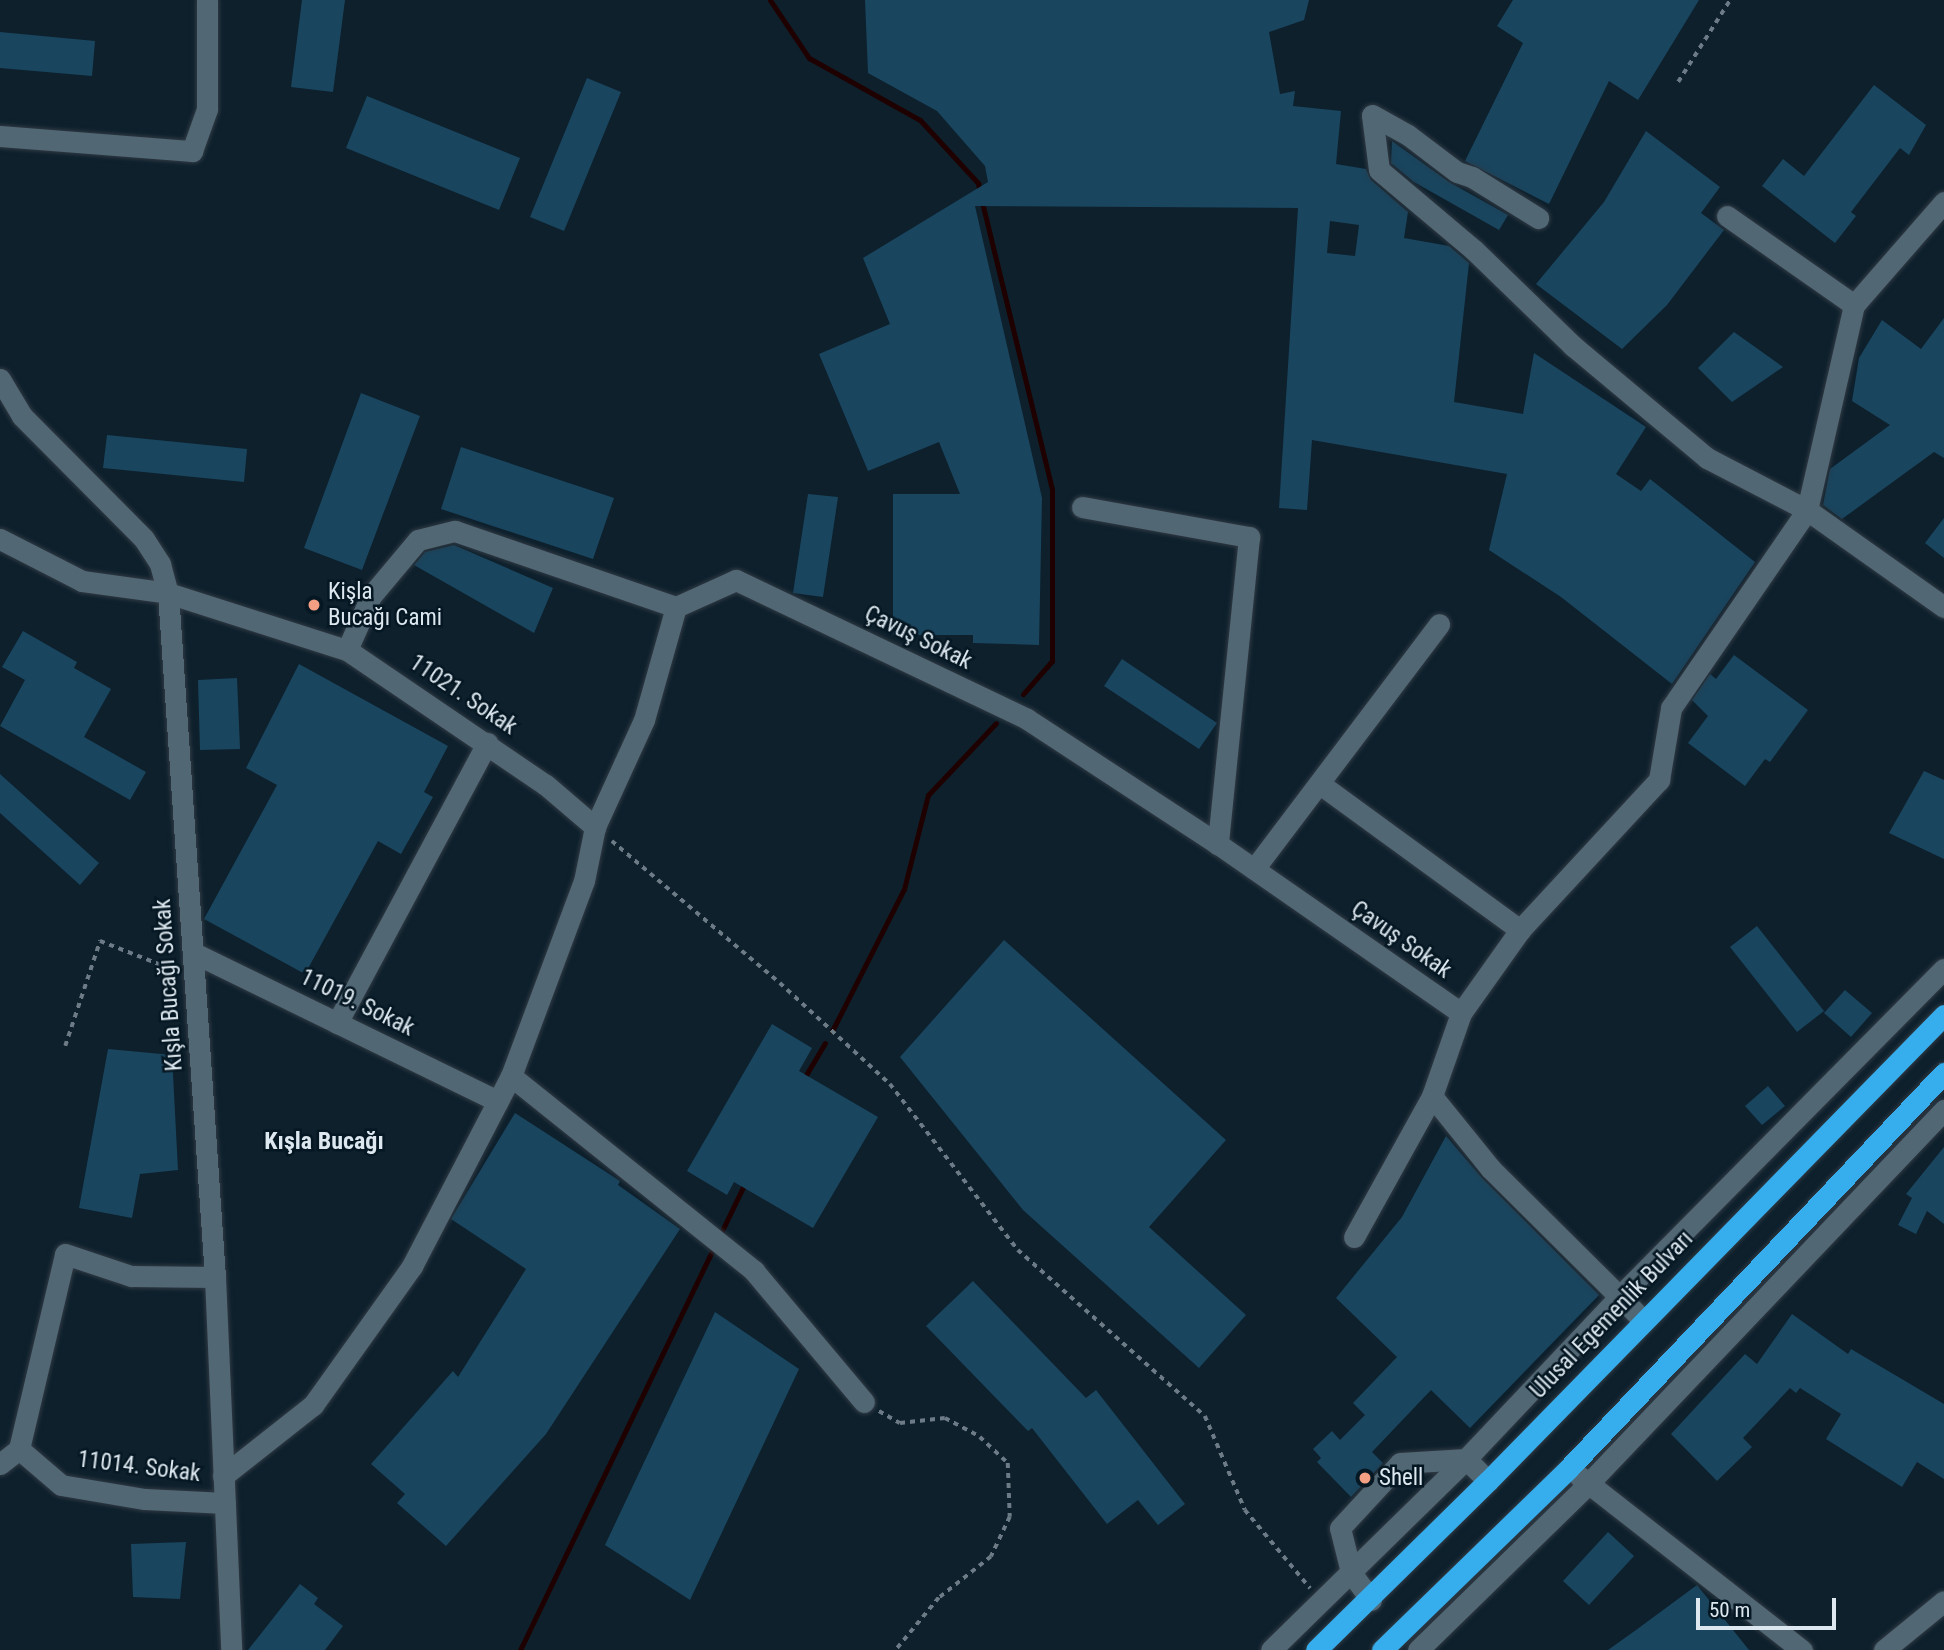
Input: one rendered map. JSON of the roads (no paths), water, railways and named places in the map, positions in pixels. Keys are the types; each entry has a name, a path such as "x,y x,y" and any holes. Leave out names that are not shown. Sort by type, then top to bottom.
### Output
{"highway":[{"name":"Ulusal Egemenlik Bulvarı","path":"1316,1650 1371,1600 1944,1014"},
{"path":"1382,1650 1569,1468 1944,1073"}],"street":[{"path":"0,136 192,151 206,109 207,0"},
{"path":"1538,218 1472,177 1457,172 1408,135 1372,115 1378,170 1474,250 1573,346 1707,458 1807,510 1940,598"},
{"path":"1354,1237 1432,1097 1461,1013 1520,930 1659,780 1671,708 1807,510 1854,305 1944,202"},
{"path":"1727,216 1854,305"},
{"name":"Kışla Bucağı Sokak","path":"0,379 22,416 144,539 160,564 168,593 215,1277 231,1650"},
{"path":"1082,507 1249,537 1218,844"},
{"path":"223,1476 313,1405 412,1266 511,1076 584,881 595,827 644,720 676,607 455,531 418,540 371,596 347,649"},
{"name":"11021. Sokak","path":"0,539 82,581 168,593 347,649 487,743 595,827"},
{"name":"Çavuş Sokak","path":"676,607 736,580 1027,719 1218,844 1461,1013"},
{"path":"1254,869 1439,624"},
{"path":"337,1023 487,743"},
{"path":"1320,784 1520,930"},
{"name":"11019. Sokak","path":"194,953 498,1101"},
{"path":"1271,1650 1466,1460 1620,1296 1944,969"},
{"path":"511,1076 754,1272 864,1402"},
{"path":"1432,1097 1491,1169 1643,1320"},
{"path":"1418,1650 1587,1485 1944,1110"},
{"path":"0,1464 19,1449 65,1254 131,1276 215,1277"},
{"name":"11014. Sokak","path":"19,1449 61,1485 145,1499 225,1503"},
{"path":"1371,1600 1351,1572 1340,1528 1400,1463 1466,1460 1488,1481"},
{"path":"1569,1468 1587,1485 1802,1650"},
{"path":"1884,1650 1944,1601"}],"waterway":[{"path":"770,0 809,58 920,120 978,183 980,193"},
{"path":"982,202 1052,489 1052,661 1023,694"},
{"path":"832,1031 904,889 928,795 996,723"},
{"path":"803,1080 825,1043"},
{"path":"719,1237 745,1183"},
{"path":"520,1650 714,1246"}],"place":[{"name":"Kişla Bucağı Cami","path":"314,605"},
{"name":"Shell","path":"1365,1478"}],"district":[{"name":"Kışla Bucağı","path":"324,1142"}]}
